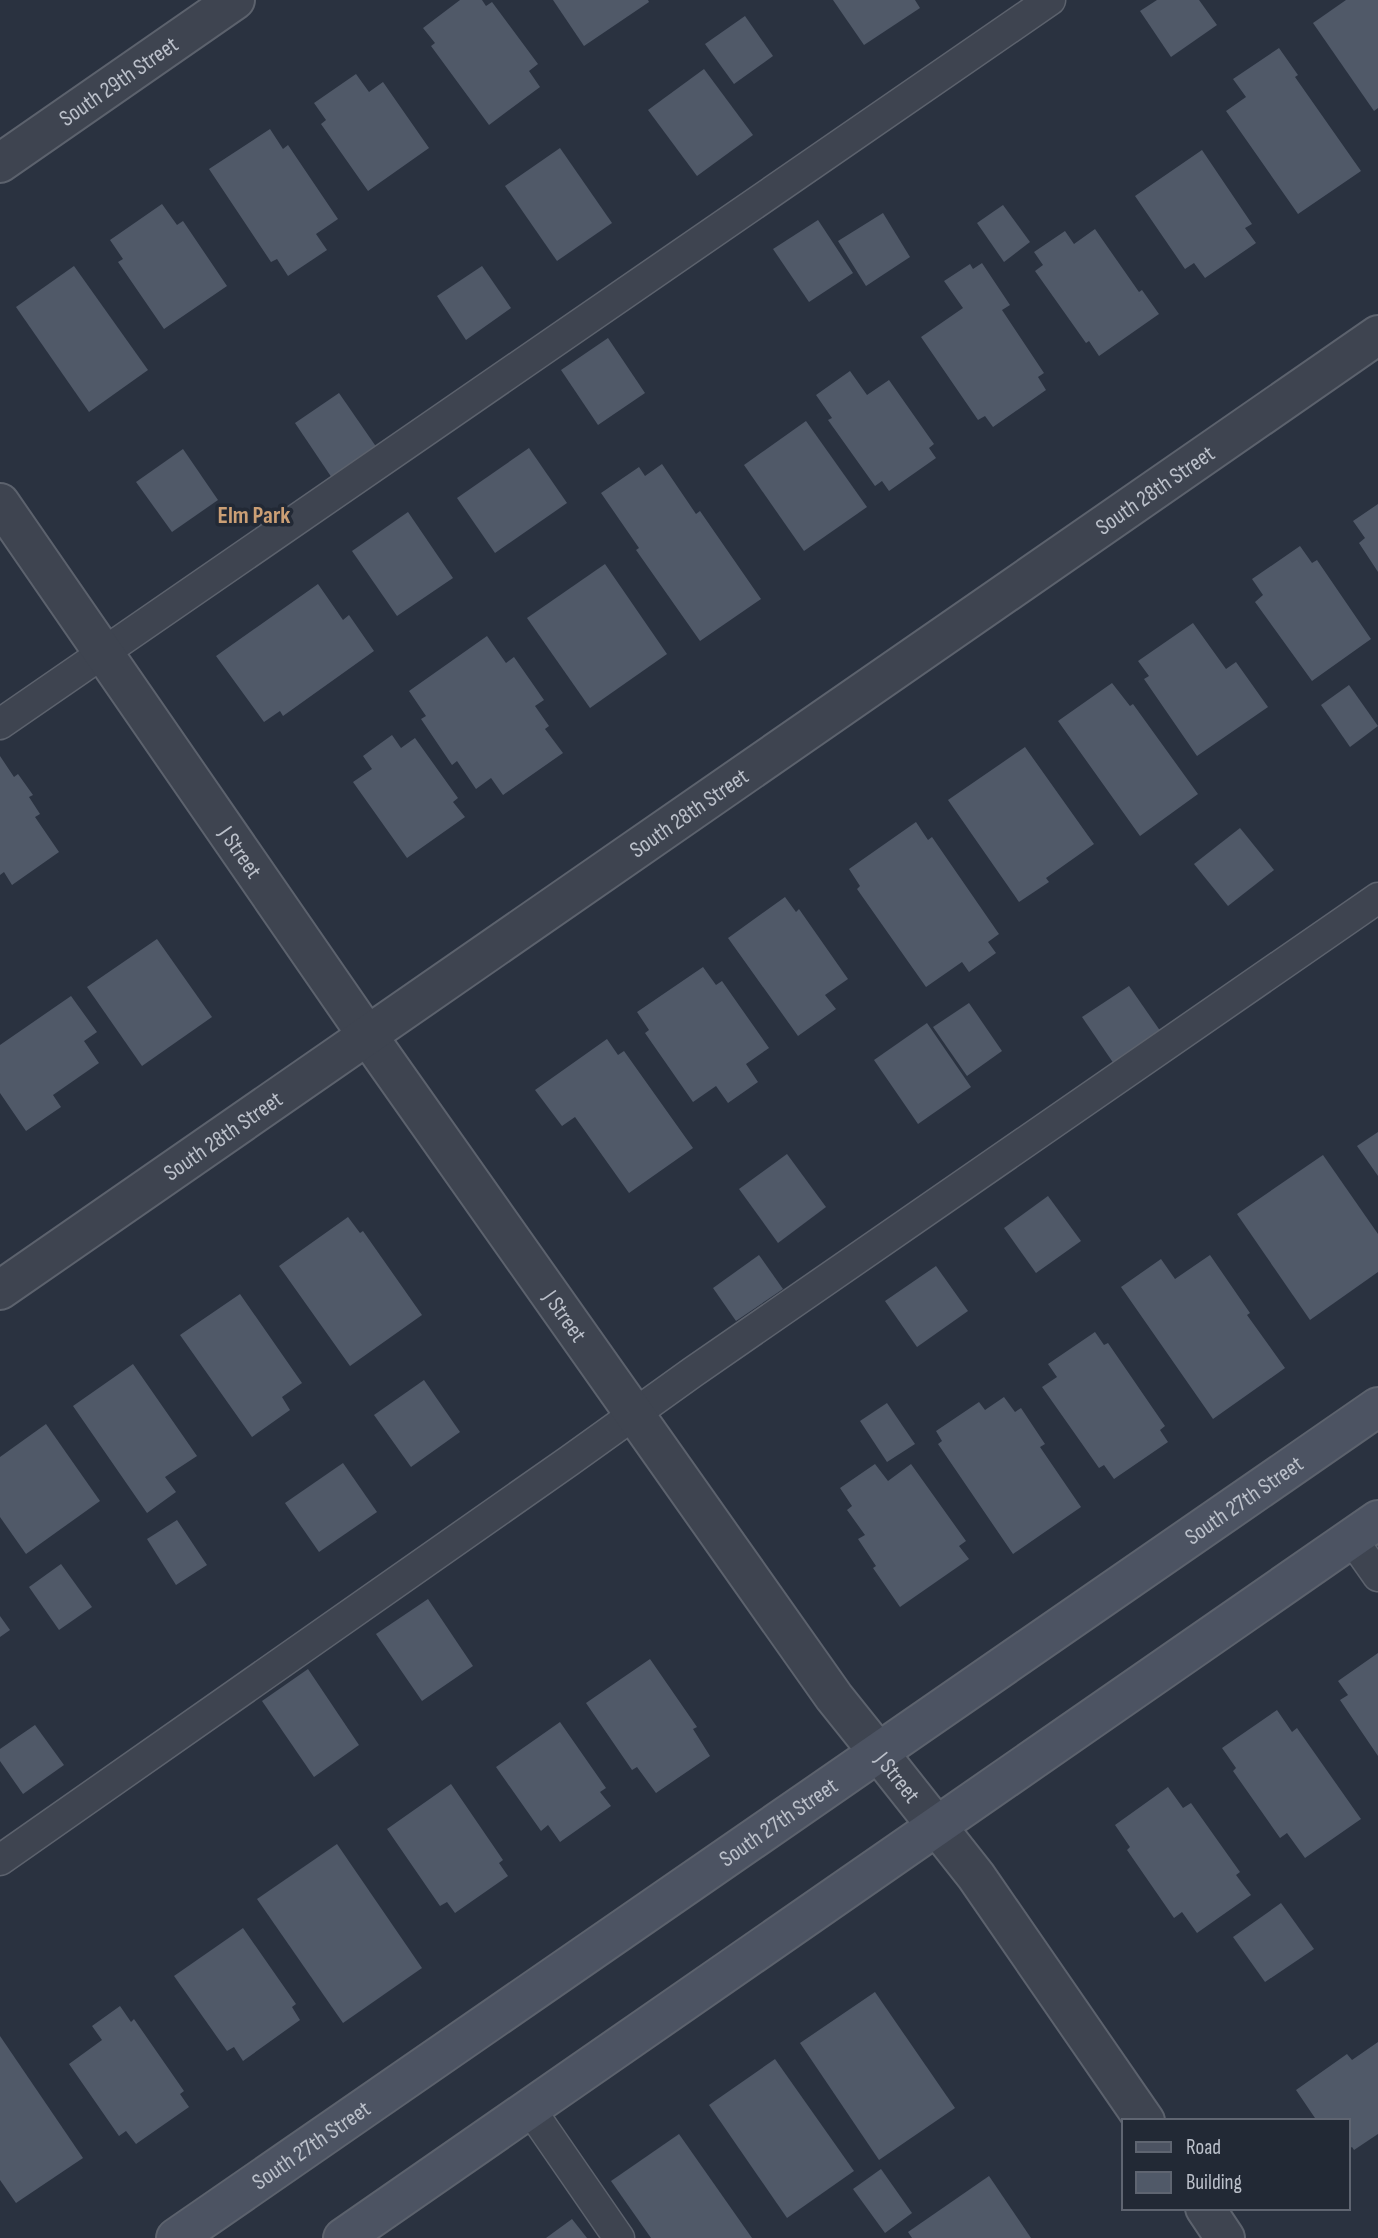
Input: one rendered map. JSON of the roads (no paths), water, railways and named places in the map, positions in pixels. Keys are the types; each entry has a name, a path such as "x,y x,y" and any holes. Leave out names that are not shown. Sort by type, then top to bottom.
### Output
{"main road":[{"name":"South 27th Street","path":"176,2238 1378,1407"},
{"path":"343,2238 1365,1530"}],"street":[{"name":"South 29th Street","path":"0,163 235,0"},
{"name":"South 28th Street","path":"0,1290 1378,335"},
{"name":"J Street","path":"0,503 367,1035 633,1414 834,1698 976,1876 1143,2119"},
{"path":"1206,2210 1225,2238"}],"lane":[{"path":"0,724 1050,0"},
{"path":"0,1860 633,1414 1378,898"},
{"path":"1365,1530 1378,1576"},
{"path":"530,2109 620,2238"}],"district":[{"name":"Elm Park","path":"254,515"}]}
